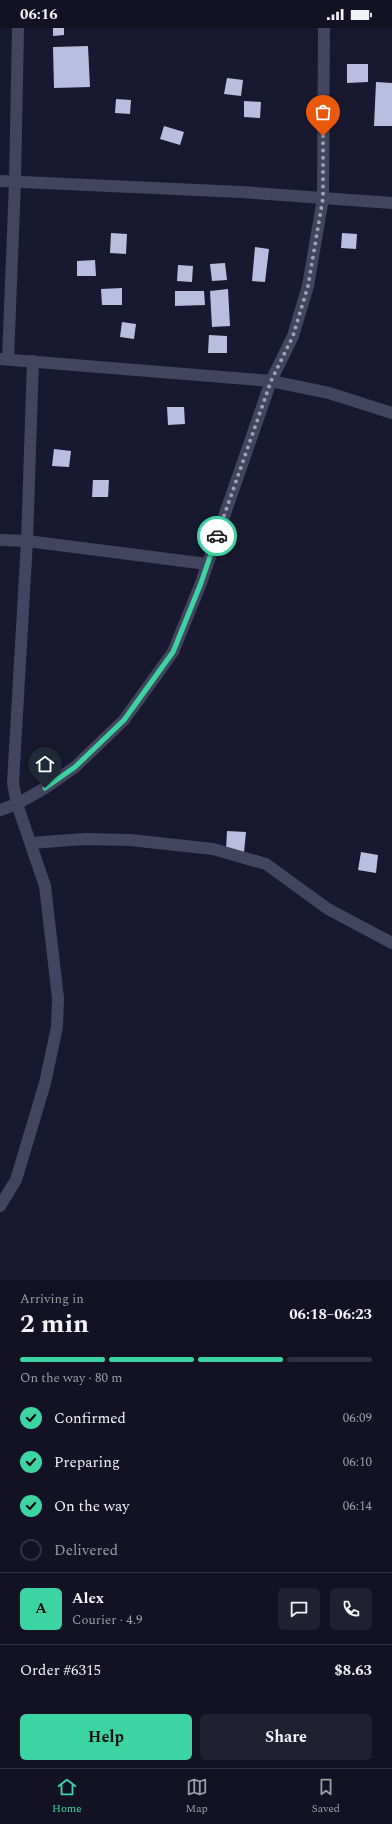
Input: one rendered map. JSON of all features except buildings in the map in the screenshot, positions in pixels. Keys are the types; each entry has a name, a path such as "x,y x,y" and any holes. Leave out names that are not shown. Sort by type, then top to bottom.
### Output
{"street":[{"path":"18,28 15,182 4,359 271,381 329,393 392,413"},
{"path":"0,810 17,804 45,788 75,767 124,720 173,652 208,564 271,381 293,336 308,286 323,198 324,28"},
{"path":"0,181 241,192 392,203"},
{"path":"0,1206 16,1180 45,1083 57,1027 58,998 45,886 17,804 13,783 27,541 33,361"},
{"path":"0,540 27,541 208,564"},
{"path":"31,843 84,839 130,840 213,849 266,864 328,909 392,943"}],"way so far":[{"path":"217,536 271,381 293,336 308,286 323,198 323,136"}],"route":[{"path":"45,788 75,767 124,720 173,652 201,583 217,536"}]}
